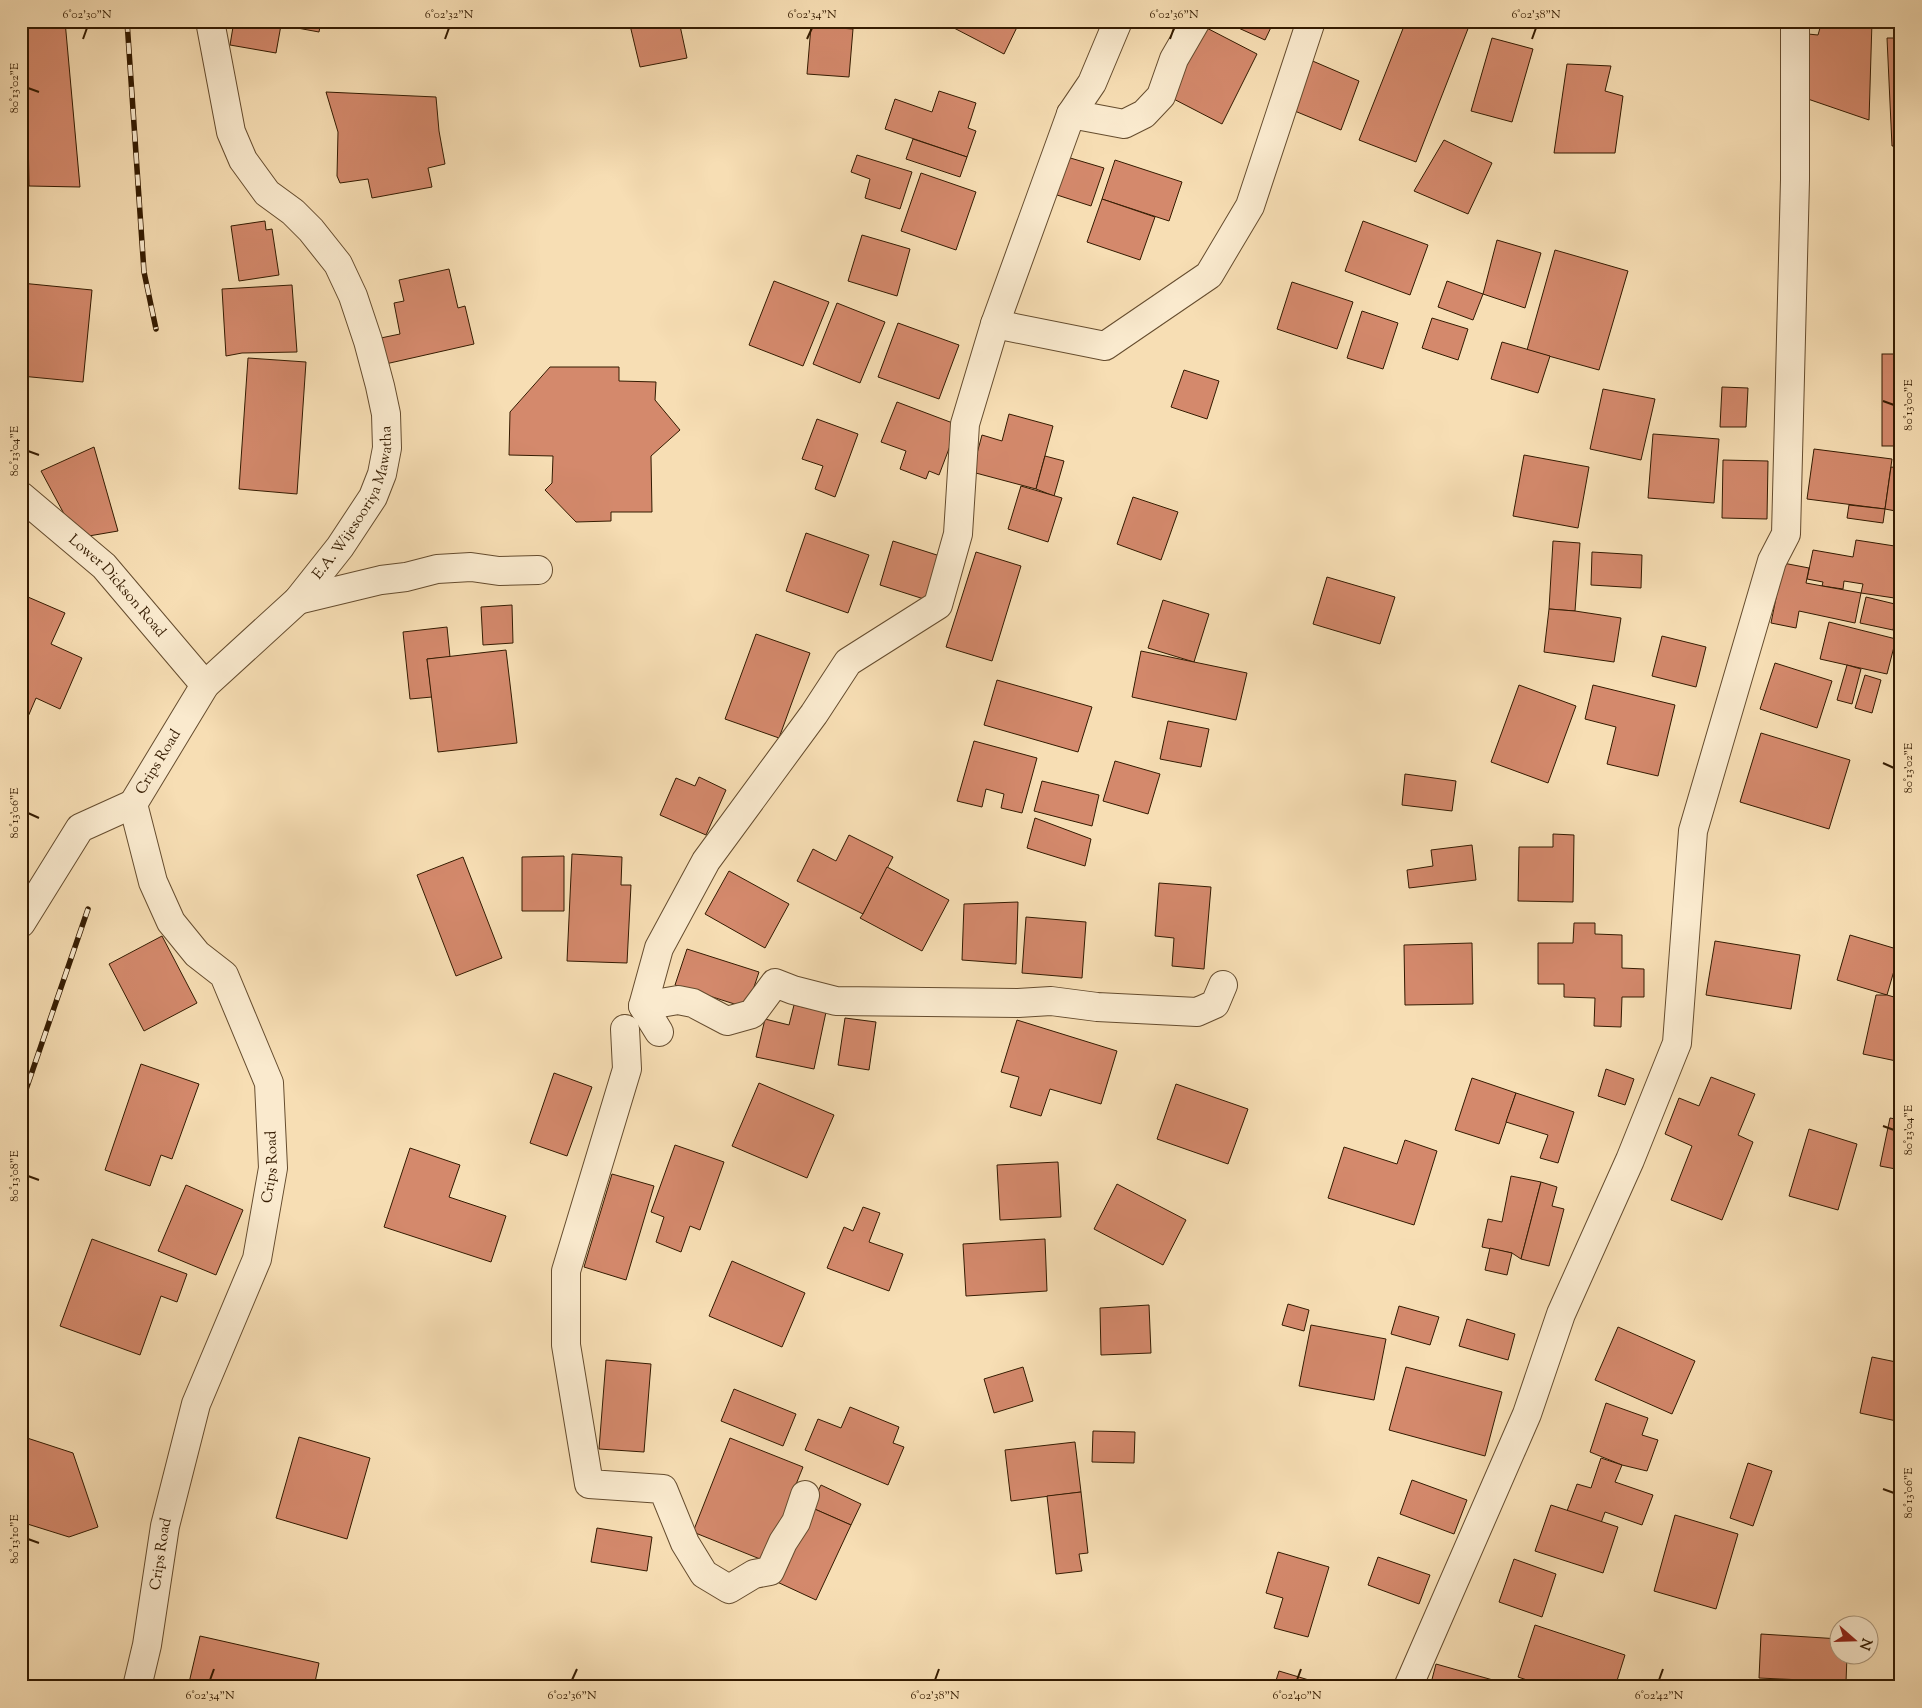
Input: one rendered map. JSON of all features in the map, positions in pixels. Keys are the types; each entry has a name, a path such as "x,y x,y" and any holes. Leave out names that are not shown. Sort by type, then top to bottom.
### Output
{"street":[{"name":"E.A. Wijesooriya Mawatha","path":"205,685 298,600 340,547 373,497 382,474 387,448 386,414 368,341 353,296 338,264 311,230 293,212 267,192 243,160 231,132 210,21"},
{"path":"659,1032 643,1006 660,948 706,861 792,745 848,662 938,605 958,534 965,424 995,324 1071,114 1092,83 1118,21"},
{"path":"1071,114 1124,124 1144,114 1160,96 1174,59 1196,21"},
{"path":"995,324 1105,346 1210,275 1250,206 1310,21"},
{"path":"1408,1687 1527,1414 1561,1314 1630,1160 1677,1043 1693,831 1772,562 1786,534 1795,180 1795,21"},
{"name":"Lower Dickson Road","path":"21,496 104,566 205,685"},
{"path":"298,600 437,569 471,566 498,571 538,570"},
{"name":"Crips Road","path":"137,1687 147,1645 165,1526 196,1404 257,1259 273,1168 269,1083 224,975 197,954 171,922 153,882 133,804 205,685"},
{"path":"21,922 80,828 133,804"},
{"path":"643,1006 678,1000 693,1003 727,1021 752,1014 775,983 793,990 836,1001 1051,1002 1097,1007 1197,1012 1215,1004 1223,985"},
{"path":"626,1029 627,1069 566,1271 566,1345 589,1484 663,1489 685,1543 704,1574 729,1589 754,1574 770,1571 783,1542 796,1522 805,1495"}],"building":[{"path":"21,21 65,21 80,187 29,186 27,77"},
{"path":"234,21 321,21 319,32 281,25 276,53 230,45"},
{"path":"629,21 679,21 687,58 640,67"},
{"path":"957,21 1020,21 1004,54 954,28"},
{"path":"1085,21 1102,21 1099,27"},
{"path":"1223,21 1274,21 1265,40"},
{"path":"1406,21 1471,21 1416,162 1359,140"},
{"path":"1822,21 1872,21 1869,120 1802,97 1798,33 1818,35"},
{"path":"1199,24 1257,54 1222,124 1164,94"},
{"path":"811,26 853,29 849,77 807,74"},
{"path":"1492,38 1533,49 1512,122 1471,111"},
{"path":"1887,38 1901,38 1901,146 1892,146"},
{"path":"1301,56 1359,81 1341,130 1285,107"},
{"path":"1567,64 1611,66 1605,91 1623,96 1615,153 1554,153"},
{"path":"939,91 976,103 968,128 976,131 967,157 885,129 895,99 932,112"},
{"path":"326,92 436,97 439,131 445,164 428,168 432,187 372,198 368,179 340,183 337,176 338,132"},
{"path":"913,139 967,157 960,177 906,159"},
{"path":"1444,140 1492,163 1468,214 1414,191"},
{"path":"857,155 912,172 900,209 865,198 870,179 851,172"},
{"path":"1067,157 1104,168 1091,206 1054,194"},
{"path":"1115,160 1182,182 1169,221 1102,199"},
{"path":"921,173 976,192 956,250 901,231"},
{"path":"1102,199 1155,217 1140,260 1087,242"},
{"path":"265,221 266,230 272,229 279,275 239,281 231,226"},
{"path":"1363,221 1428,245 1410,295 1345,271"},
{"path":"862,235 910,249 897,296 848,281"},
{"path":"1497,240 1541,253 1525,308 1483,294"},
{"path":"1555,250 1628,271 1599,370 1527,350"},
{"path":"449,269 458,308 465,306 474,344 381,365 376,339 400,334 394,303 404,301 399,280"},
{"path":"774,281 829,302 803,366 749,345"},
{"path":"1447,281 1483,294 1473,320 1438,307"},
{"path":"1292,282 1353,302 1337,349 1277,329"},
{"path":"21,283 92,290 83,382 21,376"},
{"path":"292,285 297,352 242,353 226,356 222,289"},
{"path":"837,303 885,322 860,383 813,364"},
{"path":"1362,311 1398,323 1383,369 1347,358"},
{"path":"1432,318 1468,329 1458,360 1422,348"},
{"path":"898,323 959,345 939,399 878,377"},
{"path":"1502,342 1550,356 1538,393 1491,379"},
{"path":"1882,354 1901,354 1901,446 1882,446"},
{"path":"248,358 306,362 297,494 239,489"},
{"path":"550,367 619,367 619,381 656,382 655,400 680,430 651,456 652,512 611,512 611,521 576,522 545,490 552,483 553,456 509,455 510,412"},
{"path":"1184,370 1219,381 1207,419 1171,407"},
{"path":"1722,387 1748,388 1746,427 1720,427"},
{"path":"1603,389 1655,399 1641,460 1590,449"},
{"path":"897,402 958,425 939,475 929,471 926,479 900,469 906,451 881,442"},
{"path":"1009,414 1053,426 1036,489 972,472 982,435 1002,441"},
{"path":"817,419 858,434 835,497 815,489 823,466 802,459"},
{"path":"1653,434 1719,439 1714,503 1648,498"},
{"path":"94,447 118,531 77,538 41,471"},
{"path":"1814,449 1892,459 1885,509 1807,499"},
{"path":"1524,455 1589,467 1578,528 1513,516"},
{"path":"1045,456 1064,461 1054,496 1036,489"},
{"path":"1723,460 1768,461 1767,519 1722,518"},
{"path":"1891,467 1901,468 1901,512 1885,509"},
{"path":"1021,486 1062,498 1048,542 1008,529"},
{"path":"1133,497 1178,512 1161,560 1117,544"},
{"path":"1849,505 1885,509 1883,523 1847,518"},
{"path":"806,533 869,555 848,613 786,591"},
{"path":"1856,540 1901,547 1901,599 1861,593 1863,584 1844,581 1843,589 1822,586 1823,582 1807,579 1813,550 1853,557"},
{"path":"893,541 940,556 927,600 880,585"},
{"path":"1553,541 1580,543 1575,611 1549,609"},
{"path":"976,552 1021,566 992,661 946,647"},
{"path":"1592,552 1642,555 1641,588 1591,585"},
{"path":"1783,563 1809,568 1806,583 1861,593 1855,623 1799,611 1796,628 1771,623"},
{"path":"1327,577 1395,597 1380,644 1313,624"},
{"path":"21,594 65,613 51,644 82,658 60,709 36,698 21,733"},
{"path":"1866,597 1899,605 1893,630 1860,623"},
{"path":"1163,600 1209,614 1194,662 1148,648"},
{"path":"512,605 513,643 483,645 481,607"},
{"path":"1549,609 1621,618 1614,662 1544,652"},
{"path":"1829,622 1896,639 1887,674 1820,659"},
{"path":"447,627 450,657 427,659 432,697 410,699 403,632"},
{"path":"756,634 810,653 779,738 725,719"},
{"path":"1662,636 1706,647 1696,687 1652,676"},
{"path":"506,650 517,743 438,752 427,659"},
{"path":"1141,651 1247,673 1236,720 1132,697"},
{"path":"1775,663 1832,681 1817,728 1760,709"},
{"path":"1847,665 1861,669 1852,704 1837,700"},
{"path":"1865,675 1881,680 1872,713 1855,708"},
{"path":"997,680 1092,707 1078,752 984,725"},
{"path":"1519,685 1576,706 1548,783 1491,762"},
{"path":"1593,685 1675,705 1658,776 1607,764 1616,727 1585,719"},
{"path":"1168,721 1209,729 1201,767 1160,759"},
{"path":"1761,733 1850,760 1829,829 1740,802"},
{"path":"974,741 1037,758 1022,813 1001,808 1004,794 986,789 982,807 957,801"},
{"path":"1115,761 1160,774 1148,814 1103,801"},
{"path":"1405,774 1456,781 1452,811 1402,805"},
{"path":"699,777 726,790 706,835 660,815 676,778 695,786"},
{"path":"1042,781 1099,795 1092,826 1034,811"},
{"path":"1035,818 1091,839 1085,866 1027,848"},
{"path":"1553,834 1574,835 1573,902 1518,901 1519,847 1553,847"},
{"path":"849,835 893,857 863,914 797,881 813,849 836,861"},
{"path":"1472,845 1476,880 1409,888 1407,870 1433,866 1431,850"},
{"path":"572,854 622,857 621,885 631,885 627,963 567,961"},
{"path":"564,856 564,911 522,911 522,857"},
{"path":"463,857 502,958 456,976 417,875"},
{"path":"887,867 949,900 922,951 860,918"},
{"path":"729,871 789,904 765,948 705,914"},
{"path":"1159,883 1211,887 1204,969 1172,966 1174,938 1155,936"},
{"path":"1018,902 1016,964 962,960 964,904"},
{"path":"1026,917 1086,922 1082,978 1022,973"},
{"path":"1574,923 1595,923 1595,934 1622,935 1622,968 1644,969 1644,997 1622,997 1621,1027 1594,1026 1595,998 1564,997 1564,984 1538,984 1538,943 1573,943"},
{"path":"1850,935 1900,950 1887,995 1837,980"},
{"path":"162,936 197,1003 144,1031 109,964"},
{"path":"1715,941 1800,955 1791,1009 1706,995"},
{"path":"1472,943 1473,1004 1405,1005 1404,945"},
{"path":"687,949 759,972 747,1008 675,985"},
{"path":"1876,995 1887,995 1901,999 1901,1062 1863,1054"},
{"path":"794,1005 826,1012 814,1069 756,1057 765,1019 789,1025"},
{"path":"845,1018 876,1022 869,1070 838,1065"},
{"path":"1017,1020 1117,1051 1101,1104 1050,1089 1041,1116 1010,1107 1019,1077 1001,1072"},
{"path":"141,1064 199,1084 172,1159 161,1155 150,1186 105,1170"},
{"path":"1606,1069 1634,1079 1625,1105 1598,1096"},
{"path":"554,1073 592,1087 567,1156 530,1143"},
{"path":"1711,1077 1755,1094 1738,1135 1753,1142 1722,1220 1671,1200 1692,1146 1665,1134 1679,1098 1699,1106"},
{"path":"1472,1078 1516,1093 1499,1144 1455,1130"},
{"path":"759,1083 834,1115 807,1178 732,1146"},
{"path":"1176,1084 1248,1109 1228,1164 1157,1139"},
{"path":"1516,1093 1574,1112 1558,1163 1540,1158 1548,1135 1506,1122"},
{"path":"1890,1118 1901,1120 1901,1170 1880,1166"},
{"path":"1809,1129 1857,1144 1838,1210 1789,1196"},
{"path":"1405,1140 1437,1151 1414,1225 1328,1198 1344,1147 1397,1164"},
{"path":"675,1145 724,1162 700,1230 690,1226 681,1252 656,1242 664,1217 651,1212"},
{"path":"410,1148 460,1165 449,1197 506,1216 491,1262 384,1227"},
{"path":"1058,1162 1061,1217 1000,1220 997,1165"},
{"path":"612,1174 654,1186 626,1280 584,1267"},
{"path":"1511,1176 1541,1182 1521,1259 1512,1253 1482,1247 1488,1219 1502,1222"},
{"path":"1541,1182 1557,1187 1552,1206 1564,1209 1549,1266 1521,1259"},
{"path":"1117,1184 1186,1220 1163,1265 1094,1229"},
{"path":"186,1185 243,1210 216,1275 158,1251"},
{"path":"863,1207 880,1213 869,1242 903,1254 889,1291 827,1268 844,1227 853,1231"},
{"path":"92,1239 187,1274 177,1302 161,1296 140,1355 60,1326"},
{"path":"1045,1239 1047,1291 966,1296 963,1244"},
{"path":"1490,1248 1512,1253 1507,1275 1485,1270"},
{"path":"732,1261 805,1293 782,1347 709,1316"},
{"path":"1288,1304 1309,1310 1304,1331 1282,1325"},
{"path":"1149,1305 1151,1353 1101,1355 1100,1308"},
{"path":"1399,1306 1439,1317 1430,1345 1391,1334"},
{"path":"1467,1319 1515,1334 1508,1360 1459,1346"},
{"path":"1311,1325 1386,1339 1374,1400 1299,1386"},
{"path":"1618,1327 1695,1361 1672,1414 1595,1380"},
{"path":"1872,1357 1901,1363 1901,1422 1860,1413"},
{"path":"606,1360 651,1364 644,1452 599,1449"},
{"path":"1023,1367 1033,1401 994,1413 984,1379"},
{"path":"1406,1367 1502,1392 1485,1456 1389,1430"},
{"path":"734,1389 796,1414 783,1446 721,1421"},
{"path":"1606,1403 1648,1418 1642,1435 1658,1440 1647,1471 1622,1465 1590,1452"},
{"path":"850,1407 899,1427 893,1443 904,1447 888,1485 805,1450 818,1419 841,1428"},
{"path":"1093,1431 1135,1432 1134,1463 1092,1462"},
{"path":"21,1436 73,1453 98,1527 69,1537 21,1522"},
{"path":"299,1437 370,1458 347,1539 276,1518"},
{"path":"730,1438 803,1467 765,1561 693,1532"},
{"path":"1075,1442 1081,1492 1011,1501 1005,1450"},
{"path":"1601,1458 1622,1465 1615,1482 1653,1495 1642,1525 1605,1512 1601,1523 1567,1511 1577,1484 1591,1488"},
{"path":"1748,1463 1772,1471 1753,1526 1730,1518"},
{"path":"1412,1480 1467,1500 1454,1534 1400,1514"},
{"path":"821,1485 861,1504 851,1525 810,1507"},
{"path":"1081,1492 1088,1553 1079,1554 1082,1571 1056,1574 1047,1496"},
{"path":"1551,1505 1618,1527 1603,1573 1535,1551"},
{"path":"810,1507 851,1525 816,1600 775,1581"},
{"path":"1675,1515 1738,1534 1716,1609 1654,1591"},
{"path":"597,1528 652,1537 647,1571 591,1562"},
{"path":"1278,1552 1329,1567 1308,1637 1274,1628 1283,1598 1266,1593"},
{"path":"1378,1557 1430,1575 1419,1604 1368,1585"},
{"path":"1514,1559 1556,1574 1542,1617 1499,1602"},
{"path":"1535,1625 1625,1655 1615,1687 1548,1687 1518,1677"},
{"path":"1761,1634 1830,1638 1830,1666 1847,1666 1846,1682 1759,1678"},
{"path":"200,1636 319,1663 314,1687 188,1687"},
{"path":"1436,1664 1500,1682 1499,1687 1430,1687"},
{"path":"1279,1671 1332,1687 1274,1687"}],"railway":[{"path":"127,21 144,272 156,329"},
{"path":"21,1104 88,909"}]}
